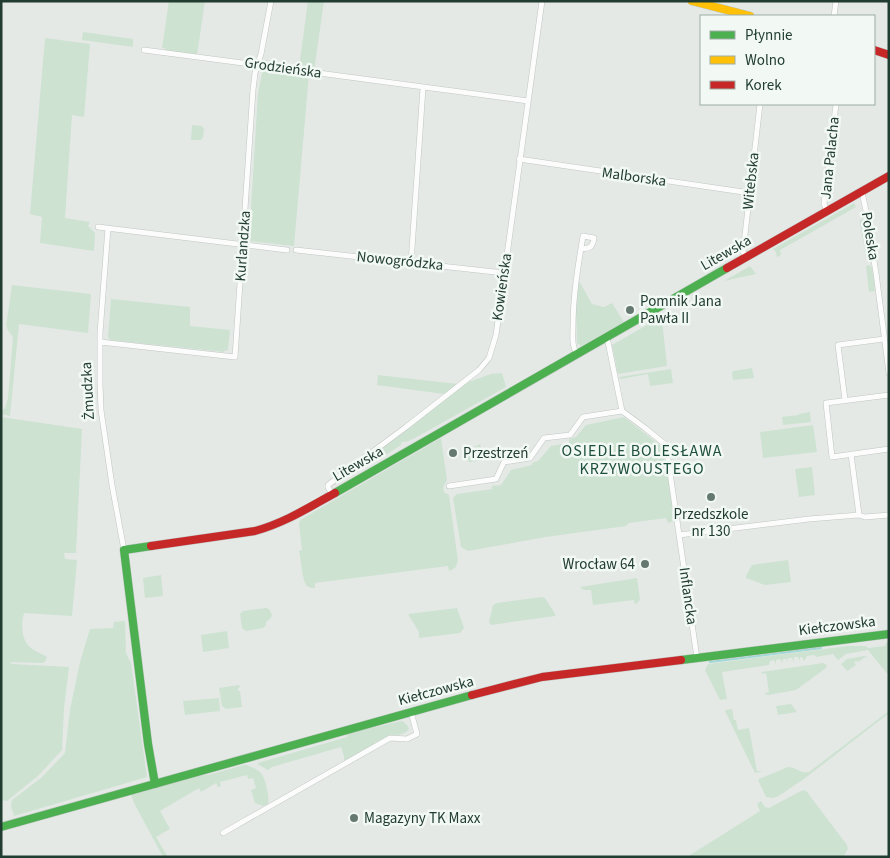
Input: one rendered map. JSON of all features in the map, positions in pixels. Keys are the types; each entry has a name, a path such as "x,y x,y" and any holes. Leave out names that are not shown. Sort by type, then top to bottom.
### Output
{"street":[{"name":"Kurlandzka","path":"100,342 234,357 253,90 271,1"},
{"name":"Kowieńska","path":"332,495 328,485 479,370 489,358 496,335 542,1"},
{"path":"692,1 746,15"},
{"path":"834,15 836,1"},
{"name":"Grodzieńska","path":"144,50 258,65 264,63 281,68 528,101"},
{"path":"875,50 889,55"},
{"path":"411,263 423,88"},
{"name":"Witebska","path":"747,257 744,252 760,105"},
{"name":"Jana Palacha","path":"827,211 824,204 836,105"},
{"name":"Malborska","path":"519,159 750,193"},
{"name":"Litewska","path":"124,550 255,531 293,517 470,414 889,176"},
{"name":"Poleska","path":"862,192 876,274 889,373"},
{"path":"98,227 287,250"},
{"name":"Żmudzka","path":"108,228 100,342 102,410 112,485 124,550 148,744 155,784"},
{"path":"578,354 574,347 573,308 581,248"},
{"name":"Nowogródzka","path":"296,250 504,273"},
{"path":"449,486 496,479 504,462 530,458 544,438 570,435 583,417 622,412 606,338"},
{"path":"845,400 838,345 884,339"},
{"path":"889,395 826,403 832,456 889,449"},
{"name":"Inflancka","path":"622,412 666,445 697,658"},
{"path":"851,454 859,515"},
{"path":"679,535 770,523 859,515 865,517 889,515"},
{"name":"Kiełczowska","path":"1,827 466,696 542,677 889,634"},
{"path":"223,832 390,738 407,740 417,734 411,712"}],"green space":[{"path":"169,1 205,1 197,55 166,51 165,48 162,48"},
{"path":"308,1 324,1 314,71 299,68"},
{"path":"83,32 133,39 133,47 82,40"},
{"path":"45,38 90,44 84,117 72,115 65,218 90,222 88,226 95,233 94,251 40,243 42,217 30,214"},
{"path":"263,68 309,74 294,246 249,241 258,93"},
{"path":"192,125 202,126 204,129 201,140 191,140"},
{"path":"854,203 856,207 780,250 781,255 777,257 773,249"},
{"path":"860,220 865,220 870,252 866,257 860,223"},
{"path":"750,266 756,274 724,281"},
{"path":"866,266 872,267 875,291 869,292"},
{"path":"579,281 592,304 604,307 612,303 624,322 581,346 577,343 576,308"},
{"path":"12,285 91,294 88,333 19,324 10,416 1,414 1,411 5,408 8,398 13,337 6,326"},
{"path":"111,299 190,307 190,326 230,330 228,350 224,352 110,340 108,337"},
{"path":"661,317 667,366 618,374 612,345"},
{"path":"752,368 754,378 733,380 733,371"},
{"path":"671,369 673,383 650,386 648,374 621,379 619,377"},
{"path":"502,373 506,387 415,438 401,443 401,445 384,456 334,485 336,480 470,381 491,374"},
{"path":"378,375 458,384 444,394 377,385"},
{"path":"810,412 811,422 783,425 782,417"},
{"path":"1,417 82,429 76,553 64,553 65,559 77,560 72,616 24,613 22,626 27,644 47,657 45,662 42,663 10,662 12,664 69,667 64,708 62,750 39,775 7,801 1,800"},
{"path":"624,417 661,446 668,475 674,521 668,523 666,518 629,523 626,526 546,537 468,551 461,547 453,498 457,494 492,489 492,486 501,485 511,470 532,465 551,446 569,443 569,439 576,437 586,425"},
{"path":"813,425 817,452 763,458 760,432"},
{"path":"441,438 447,480 443,487 444,492 449,495 458,561 455,568 449,571 448,566 315,583 315,588 307,586 299,551 302,550 300,520"},
{"path":"480,444 484,460 469,462 464,452"},
{"path":"812,467 815,495 799,497 795,469"},
{"path":"788,560 791,582 765,585 746,578 752,565"},
{"path":"161,575 163,596 145,598 143,578"},
{"path":"637,578 640,600 635,605 634,600 593,605 591,590 584,590 580,587"},
{"path":"545,598 555,616 491,625 489,622 493,605 497,603"},
{"path":"457,608 464,628 460,633 419,638 419,632 408,614"},
{"path":"269,609 272,615 263,628 246,631 242,628 240,614 243,611"},
{"path":"125,621 126,653 131,663 147,777 14,816 11,806 12,800 41,778 65,753 70,710 80,662 90,629 113,628 114,622"},
{"path":"227,631 229,648 203,652 201,635"},
{"path":"889,642 889,676 868,650 846,654 838,660 833,654 816,657 814,655 807,656 804,661 802,657 800,657 800,661 798,657 794,657 794,662 792,658 788,658 788,663 787,659 783,659 782,663 780,659 776,660 776,664 774,660 770,661 769,665 722,672 727,699 720,700 705,670 708,664 848,646 866,646 868,648 885,646"},
{"path":"867,656 858,662 854,662 856,665 847,671 841,664 847,659"},
{"path":"823,663 827,665 826,668 796,690 765,694 769,692 766,673 761,674 762,672"},
{"path":"239,685 238,691 240,691 242,707 226,709 222,706 219,688"},
{"path":"219,698 220,711 185,715 183,701"},
{"path":"791,704 797,712 778,715 776,706"},
{"path":"732,709 738,730 749,728 757,771 763,771 755,773 725,711"},
{"path":"889,711 889,713 804,779 777,797 766,797 759,779 788,767 809,772"},
{"path":"402,721 409,728 407,731 402,734 386,737 344,761 341,747 272,767 268,770 257,764 347,737 347,735 354,732"},
{"path":"244,765 256,769 263,775 268,792 268,804 263,806 255,803 251,790 256,788 253,778 248,779 247,775 220,782 221,786 218,787 216,783 201,792 199,788 160,811 170,829 156,837 168,857 163,857 131,794"},
{"path":"804,790 847,845 848,849 843,857 687,857 760,811 757,804 761,801 765,807 769,808"}],"waterway":[{"path":"710,662 821,648"}],"traffic: fast":[{"path":"335,493 727,268"},
{"path":"151,546 124,550 148,744 155,784"},
{"path":"681,660 889,634"},
{"path":"1,827 472,695"}],"traffic: slow":[{"path":"692,1 746,15"}],"traffic: jam":[{"path":"875,50 889,55"},
{"path":"727,268 889,176"},
{"path":"151,546 266,528 305,510 335,493"},
{"path":"472,695 542,677 681,660"}],"place":[{"name":"Pomnik Jana Pawła II","path":"630,310"},
{"name":"Przestrzeń","path":"453,453"},
{"name":"Przedszkole nr 130","path":"711,497"},
{"name":"Wrocław 64","path":"645,564"},
{"name":"Magazyny TK Maxx","path":"354,818"}],"district":[{"name":"OSIEDLE BOLESŁAWA KRZYWOUSTEGO","path":"642,460"}]}
